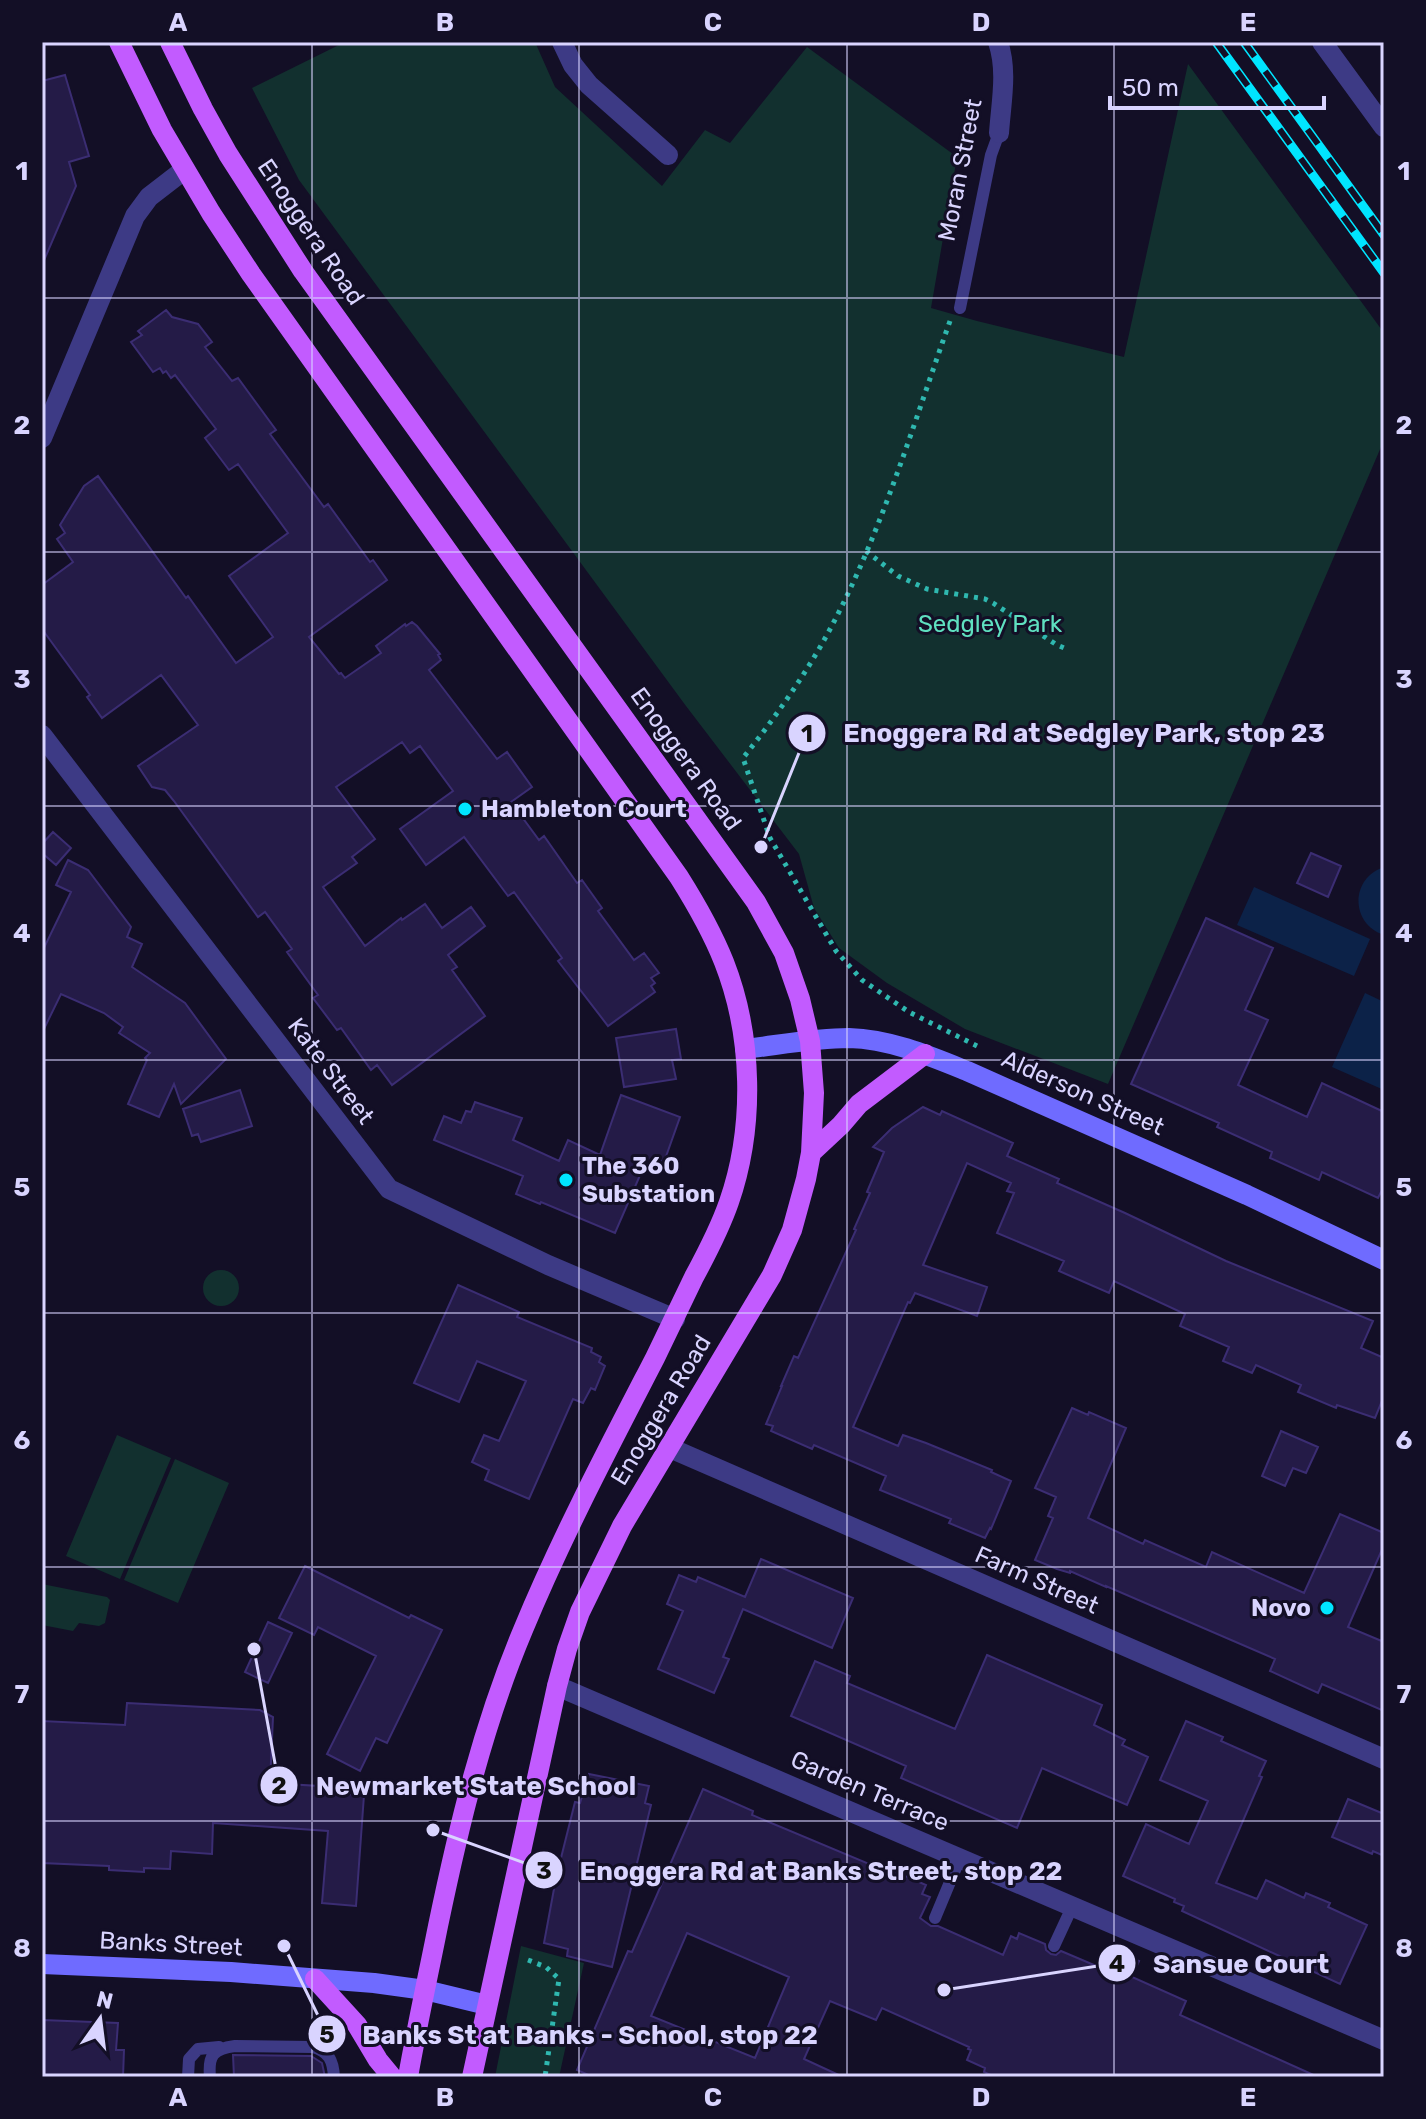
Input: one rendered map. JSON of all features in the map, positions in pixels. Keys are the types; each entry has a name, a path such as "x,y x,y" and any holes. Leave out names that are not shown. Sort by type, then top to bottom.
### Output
{"main road":[{"name":"Enoggera Road","path":"119,42 184,170 282,319 679,877 699,910 725,965 745,1049 745,1129 736,1179 721,1224 544,1582 501,1686 458,1837 408,2077"},
{"name":"Enoggera Road","path":"170,42 228,154 303,271 756,902 784,953 810,1041 814,1093 811,1153 800,1204 783,1252 622,1526 580,1612 567,1649 472,2077"},
{"path":"811,1153 870,1095 925,1054"},
{"path":"315,1979 357,2025 392,2077"}],"street":[{"path":"562,42 573,65 589,85 668,155"},
{"name":"Moran Street","path":"998,42 1004,69 999,133"},
{"path":"1322,42 1381,115"},
{"path":"42,438 135,216 158,188 184,170"},
{"name":"Kate Street","path":"42,735 389,1189 548,1265 675,1319"},
{"name":"Alderson Street","path":"745,1049 850,1038 925,1054 1247,1195 1384,1260"},
{"name":"Farm Street","path":"670,1448 1384,1759"},
{"name":"Garden Terrace","path":"557,1686 1384,2040"},
{"name":"Banks Street","path":"42,1964 231,1972 374,1983 425,1990 487,2005"}],"lane":[{"name":"Moran Street","path":"960,308 991,155 999,133"},
{"path":"935,1918 960,1858"},
{"path":"1054,1946 1073,1905"},
{"path":"188,2077 189,2059 198,2049 235,2046 313,2047 324,2051 330,2058 334,2077"},
{"path":"210,2077 208,2063 213,2054 223,2047"}],"path":[{"path":"960,308 952,316 866,551 827,634 777,716 743,758 770,838 836,951 862,980 909,1012 990,1052"},
{"path":"866,551 898,576 927,589 985,599 1069,650"},
{"path":"528,1960 546,1967 559,1979 545,2077"}],"green space":[{"name":"Sedgley Park","path":"345,42 535,42 555,87 662,186 705,130 730,143 807,47 957,157 931,308 1124,357 1188,64 1384,333 1384,440 1108,1084 965,1029 887,983 839,948 814,908 799,854 686,706 299,180 252,88"},
{"path":"221,1270 234,1275 239,1288 234,1301 221,1306 208,1301 203,1288 208,1275"},
{"path":"117,1435 171,1458 120,1579 66,1556"},
{"path":"175,1459 229,1483 178,1603 124,1580"},
{"path":"42,1584 107,1597 110,1600 105,1623 99,1626 79,1623 73,1631 42,1625"},
{"path":"521,1946 584,1963 559,2077 495,2077"}],"water":[{"path":"1384,867 1384,935 1365,921 1358,901 1365,881"},
{"path":"1254,887 1370,939 1354,976 1237,925"},
{"path":"1365,993 1384,1002 1384,1090 1332,1067"}],"building":[{"path":"65,75 89,156 69,162 76,186 42,265 42,81"},
{"path":"166,310 172,317 198,324 212,342 205,347 232,381 238,378 276,430 270,434 324,507 328,504 387,580 309,637 345,678 381,653 376,646 405,624 412,622 417,626 440,654 441,660 429,670 497,759 507,752 532,787 511,802 539,840 544,836 577,883 582,880 602,908 598,911 634,960 644,953 659,973 651,978 655,983 651,986 655,992 608,1026 558,961 562,958 514,892 508,896 464,837 426,865 400,829 453,791 420,746 410,753 402,742 336,787 375,839 352,857 357,863 323,887 365,946 425,904 442,928 471,907 485,926 448,955 457,967 452,970 485,1016 392,1085 377,1065 371,1070 341,1028 337,1030 313,998 318,995 287,952 292,949 265,912 258,917 174,801 165,790 152,787 138,766 198,725 161,675 102,718 87,697 90,695 42,629 42,585 73,562 57,539 65,533 60,525 84,486 98,476 236,663 273,637 229,576 288,533 238,464 229,470 205,438 216,429 175,375 171,378 160,368 153,372 131,342 142,335 138,331"},
{"path":"53,832 71,848 56,865 42,853 42,844"},
{"path":"1311,853 1341,866 1328,897 1297,883"},
{"path":"68,860 88,870 131,927 127,937 142,944 132,967 185,1003 226,1059 181,1104 174,1084 159,1117 128,1104 147,1060 145,1058 150,1053 119,1033 123,1027 104,1013 61,994 42,1033 42,952 71,892 56,885"},
{"path":"1206,918 1273,948 1245,1010 1268,1020 1238,1085 1307,1117 1322,1083 1384,1112 1384,1186 1378,1198 1322,1172 1319,1180 1270,1158 1272,1152 1217,1127 1219,1123 1131,1084"},
{"path":"676,1029 681,1059 672,1060 676,1079 624,1087 616,1038"},
{"path":"240,1090 252,1126 201,1142 198,1134 192,1136 183,1109"},
{"path":"621,1095 680,1117 664,1162 656,1160 653,1169 644,1166 615,1233 516,1194 523,1176 434,1140 444,1116 461,1123 466,1111 471,1112 475,1102 522,1118 513,1140 559,1161 568,1140 600,1155"},
{"path":"923,1107 940,1115 942,1111 1013,1143 1007,1156 1059,1179 1057,1183 1226,1261 1373,1321 1361,1348 1384,1358 1384,1396 1375,1418 1337,1405 1336,1408 1298,1392 1301,1385 1256,1365 1252,1373 1223,1361 1229,1347 1180,1326 1185,1314 1114,1281 1109,1293 1059,1271 1064,1261 997,1233 1014,1193 1007,1191 1011,1183 967,1163 923,1265 987,1287 977,1316 915,1293 908,1302 853,1427 898,1446 903,1435 992,1470 1011,1481 985,1538 949,1523 951,1519 880,1490 886,1476 814,1445 812,1449 771,1431 773,1426 766,1424 781,1386 794,1356 798,1358 870,1193 867,1192 884,1152 873,1147 892,1128"},
{"path":"458,1285 519,1312 517,1317 592,1348 591,1352 601,1357 599,1362 605,1366 595,1390 591,1388 583,1403 573,1399 529,1499 485,1480 489,1470 472,1462 484,1435 499,1441 526,1381 477,1361 459,1402 414,1383"},
{"path":"1072,1408 1126,1428 1088,1518 1143,1544 1145,1540 1206,1567 1212,1552 1304,1593 1340,1514 1384,1533 1384,1545 1348,1627 1384,1642 1384,1711 1322,1684 1318,1693 1270,1671 1275,1659 1070,1571 1035,1560 1053,1518 1048,1516 1056,1497 1035,1488"},
{"path":"1281,1431 1318,1447 1306,1473 1293,1468 1285,1486 1262,1476"},
{"path":"761,1559 853,1598 832,1648 743,1609 723,1657 729,1659 714,1693 658,1669 683,1611 667,1604 679,1575 696,1582 698,1577 745,1597"},
{"path":"305,1566 409,1618 411,1615 442,1630 387,1743 376,1738 360,1771 327,1754 376,1656 318,1627 314,1635 279,1618"},
{"path":"268,1622 292,1633 268,1683 245,1672"},
{"path":"987,1655 1102,1705 1094,1725 1125,1740 1122,1745 1148,1757 1127,1805 1042,1768 1017,1828 901,1778 906,1766 791,1716 815,1661 850,1676 847,1683 955,1729"},
{"path":"127,1703 260,1710 273,1717 270,1783 352,1788 348,1794 364,1795 356,1906 322,1903 328,1831 213,1823 212,1854 171,1851 170,1869 144,1868 144,1872 109,1870 109,1866 42,1863 42,1721 125,1725"},
{"path":"1186,1721 1266,1761 1216,1883 1257,1899 1266,1880 1304,1898 1306,1893 1330,1903 1328,1907 1367,1925 1340,1984 1182,1911 1184,1906 1174,1902 1175,1899 1123,1876 1146,1824 1189,1844 1208,1801 1160,1780"},
{"path":"589,1774 649,1786 645,1803 651,1805 612,1967 567,1956 568,1949 544,1943 575,1802 580,1803"},
{"path":"703,1789 753,1811 752,1815 926,1885 922,1894 930,1897 920,1918 931,1926 938,1926 1003,1955 1011,1936 1017,1939 1019,1933 1045,1944 1051,1954 1061,1951 1108,1971 1116,1951 1139,1961 1132,1977 1186,2001 1180,2015 1318,2077 995,2077 984,2072 985,2068 967,2060 971,2050 969,2047 882,2008 876,2020 830,2001 804,2059 843,2077 593,2077 577,2070 628,1951 632,1952","holes":["687,1933 789,1977 755,2058 651,2016"]},
{"path":"1348,1799 1384,1814 1384,1856 1332,1837"},
{"path":"42,2020 118,2023 116,2050 124,2050 123,2077 42,2077"},
{"path":"233,2055 311,2056 322,2063 325,2077 234,2077"}],"railway":[{"path":"1216,42 1384,273"},
{"path":"1244,42 1384,235"}],"place":[{"name":"Hambleton Court","path":"465,809"},
{"name":"Enoggera Rd at Sedgley Park, stop 23","path":"761,847"},
{"name":"The 360 Substation","path":"566,1180"},
{"name":"Novo","path":"1327,1608"},
{"name":"Newmarket State School","path":"254,1649"},
{"name":"Enoggera Rd at Banks Street, stop 22","path":"433,1830"},
{"name":"Banks St at Banks - School, stop 22","path":"284,1946"},
{"name":"Sansue Court","path":"944,1990"}]}
